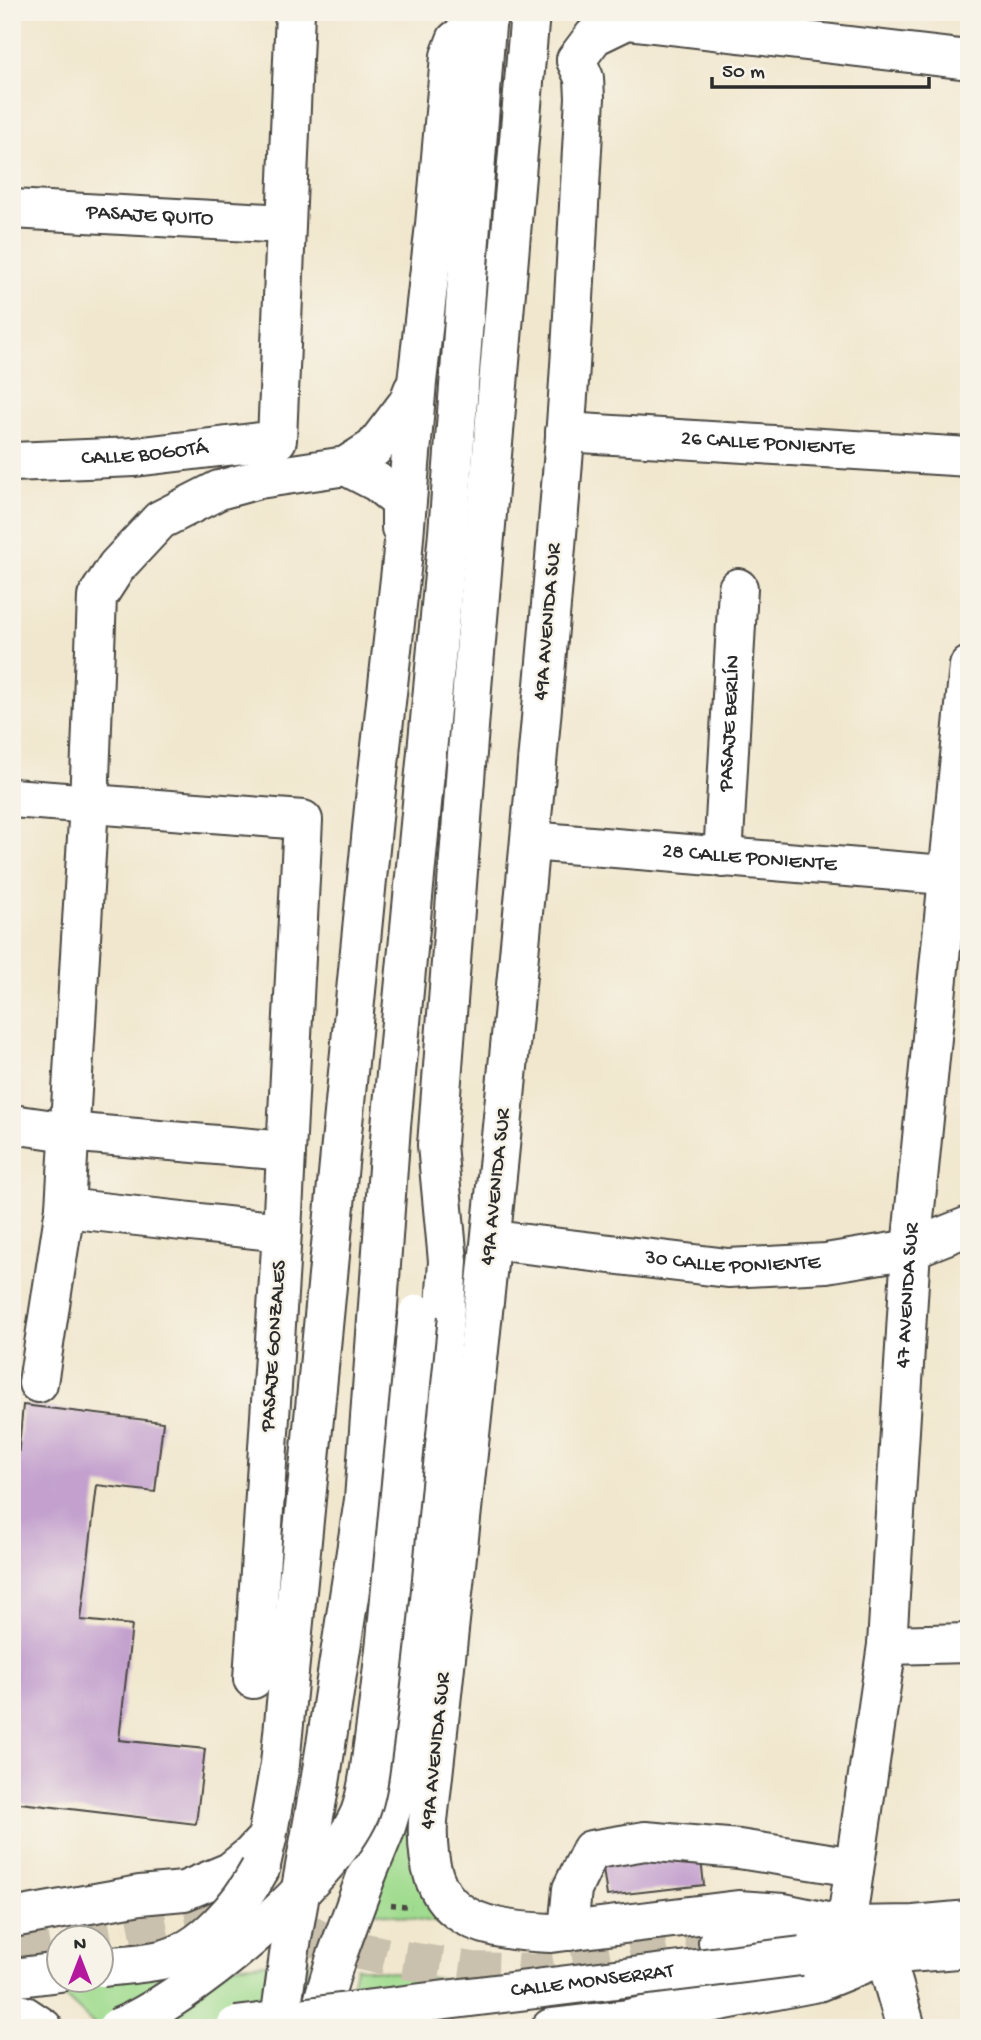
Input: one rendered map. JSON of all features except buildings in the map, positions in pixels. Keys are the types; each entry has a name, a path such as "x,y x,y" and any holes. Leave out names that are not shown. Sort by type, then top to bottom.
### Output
{"main road":[{"path":"286,224 295,12"},
{"path":"530,25 589,36 627,20 969,60"},
{"name":"49A AVENIDA SUR","path":"315,2028 336,1958 385,1830 401,1778 410,1701 447,1273 437,1145 470,701 530,25"},
{"path":"116,1965 164,1959 188,1948 213,1930 236,1907 263,1854 280,1764 373,808 402,561 450,56 456,40 486,27 448,533 390,1140 364,1500 279,2028"},
{"name":"49A AVENIDA SUR","path":"589,36 584,78 565,432 530,841 492,1240 428,1821 428,1859 442,1893 455,1911 487,1926 551,1933 737,1910 784,1913 846,1926"},
{"name":"PASAJE QUITO","path":"12,209 286,224"},
{"name":"CALLE BOGOTÁ","path":"12,462 135,457 277,440 286,224"},
{"path":"38,1383 65,1208 89,804 97,597 117,566 160,520 219,489 259,479 346,466 374,448 408,403 417,382"},
{"name":"26 CALLE PONIENTE","path":"565,432 969,457"},
{"path":"346,466 377,482 401,502 402,561"},
{"name":"PASAJE BERLÍN","path":"723,858 738,588"},
{"name":"47 AVENIDA SUR","path":"846,1926 887,1645 911,1249 959,876 969,666"},
{"path":"12,799 303,820 282,1232"},
{"name":"28 CALLE PONIENTE","path":"530,841 959,876"},
{"path":"12,1124 68,1132 286,1151"},
{"path":"117,2028 135,2021 188,1985 282,1910 335,1852 359,1813 370,1770 381,1686 437,1145"},
{"name":"PASAJE GONZALES","path":"65,1208 282,1232 253,1679"},
{"name":"30 CALLE PONIENTE","path":"492,1240 728,1268 826,1263 911,1249 969,1226"},
{"path":"887,1645 969,1643"},
{"path":"568,1931 572,1889 591,1850 645,1841 739,1849 854,1867"},
{"path":"12,1918 140,1895 184,1891 230,1872 263,1854"},
{"path":"718,1942 846,1926 914,1925 969,1920"},
{"name":"CALLE MONSERRAT","path":"218,2028 801,1955 885,1955 969,1948"},
{"path":"551,2028 628,2019 818,1982 885,1955 906,2028"},
{"path":"12,1978 46,1974"},
{"path":"12,2012 43,2028"}],"green space":[{"path":"420,1814 455,1926 372,1911 404,1815"},
{"path":"309,1959 300,2028 98,2028 66,1998 12,1988 46,1984 46,1994 116,1994 116,1978"},
{"path":"356,1967 491,1986 348,2004"}],"tunnel":[{"path":"116,1930 186,1918 268,1913 328,1944 397,1959 473,1971 533,1973 718,1942"},
{"path":"12,1950 46,1944"}]}
